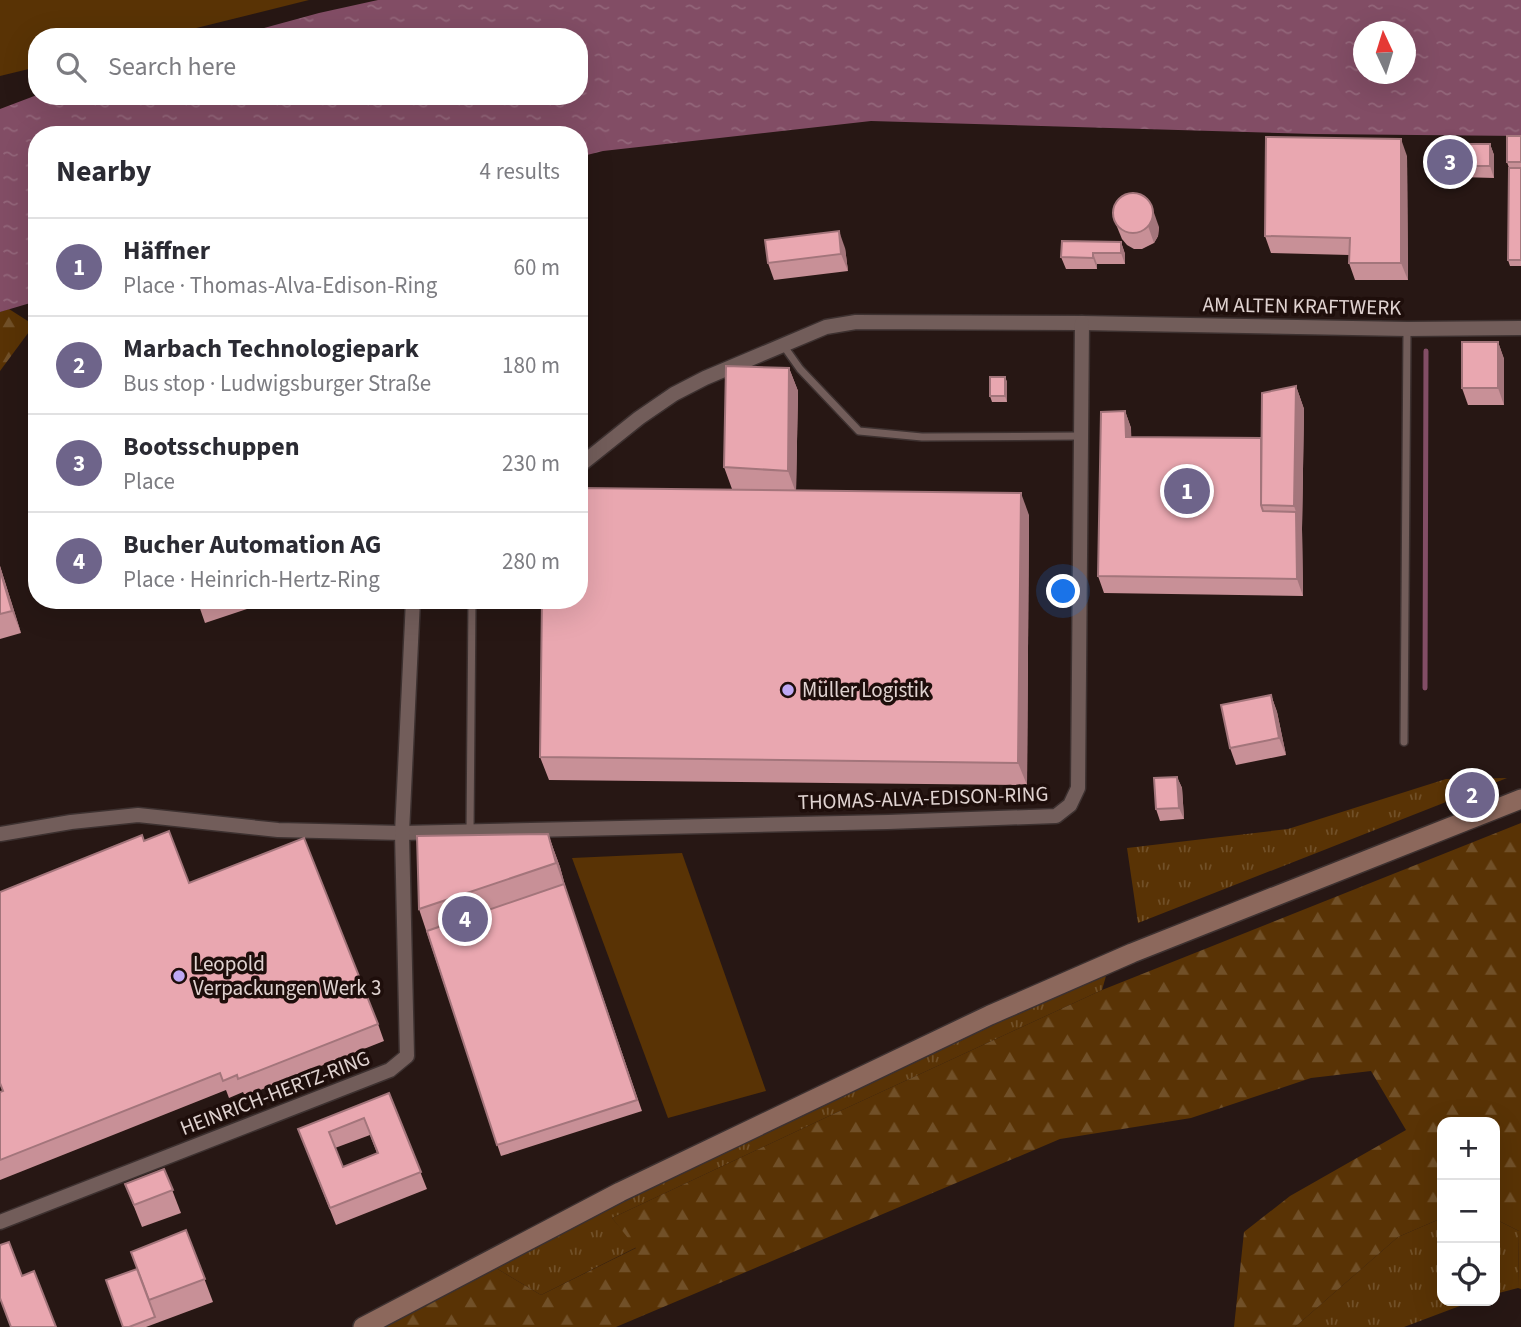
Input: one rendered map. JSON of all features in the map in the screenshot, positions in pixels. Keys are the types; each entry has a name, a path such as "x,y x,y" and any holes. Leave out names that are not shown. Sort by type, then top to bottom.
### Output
{"main road":[{"path":"363,1327 620,1192 978,1021 1132,953 1521,799"}],"street":[{"path":"588,459 674,394 705,378 826,327 856,322 1082,323"},
{"name":"AM ALTEN KRAFTWERK","path":"1082,323 1407,329 1521,328"},
{"name":"THOMAS-ALVA-EDISON-RING","path":"401,833 1056,816 1070,805 1078,788 1082,323"},
{"path":"0,834 71,822 138,815 278,830 401,833 413,609"},
{"name":"HEINRICH-HERTZ-RING","path":"0,1222 390,1070 407,1056 401,833"}],"lane":[{"path":"1404,742 1407,329"},
{"path":"783,345 800,369 859,431 922,437 1082,436"},
{"path":"470,831 472,609"}],"green space":[{"path":"0,0 309,0 196,28 28,28 28,69 0,76"},
{"path":"9,309 28,321 28,333 0,371 0,312"},
{"path":"1507,778 1138,923 1127,848 1288,829 1446,779"},
{"path":"1521,823 1521,1289 1518,1288 1519,1231 1500,1222 1500,1117 1437,1117 1437,1220 1398,1237 1295,1327 1234,1327 1244,1232 1290,1196 1406,1130 1371,1071 1311,1078 1191,1118 1060,1139 616,1327 376,1327 491,1265 541,1295 636,1248 612,1218 1102,990"},
{"path":"682,853 766,1091 668,1118 572,858"},
{"path":"1106,976 1102,990 612,1218 637,1247 541,1295 491,1265 992,1021"},
{"path":"1437,1220 1437,1306 1460,1306 1404,1327 1295,1327 1398,1237"},
{"path":"1500,1222 1519,1231 1518,1288 1500,1293"}],"water":[{"path":"378,0 1521,0 1521,136 1313,134 871,121 588,155 588,126 28,126 28,304 0,312 0,109 28,98 28,105 588,105 588,28 264,28"}],"building":[{"path":"1507,136 1521,136 1521,162 1507,162"},
{"path":"1266,137 1401,139 1401,263 1349,263 1350,238 1265,236"},
{"path":"1456,144 1490,144 1490,166 1456,166"},
{"path":"1440,148 1456,149 1456,164 1440,164"},
{"path":"1509,168 1521,168 1521,260 1508,260"},
{"path":"1133,193 1147,199 1153,213 1147,227 1133,233 1119,227 1113,213 1119,199"},
{"path":"839,231 841,254 768,263 765,240"},
{"path":"1062,241 1121,242 1121,253 1093,253 1093,258 1061,257"},
{"path":"1462,342 1498,342 1498,388 1462,388"},
{"path":"726,366 789,368 788,471 724,467"},
{"path":"990,377 1005,377 1005,396 990,396"},
{"path":"1296,386 1294,506 1261,505 1262,393"},
{"path":"1125,411 1126,437 1261,438 1261,505 1263,511 1296,512 1297,579 1098,576 1101,412"},
{"name":"Müller Logistik","path":"588,488 1021,493 1018,763 540,757 542,609 588,609"},
{"path":"0,570 12,611 0,614"},
{"path":"1271,695 1279,738 1230,748 1221,705"},
{"path":"1177,777 1179,808 1156,809 1154,778"},
{"name":"Leopold Verpackungen Werk 3","path":"169,831 189,883 304,838 378,1024 238,1079 237,1075 223,1081 220,1073 0,1160 0,1092 3,1091 0,1083 0,892 142,835 144,841"},
{"path":"548,834 556,863 419,909 417,836"},
{"path":"564,884 637,1100 497,1145 427,931"},
{"path":"389,1093 421,1172 330,1208 298,1129","holes":["364,1118 378,1153 343,1167 329,1132"]},
{"path":"164,1169 173,1190 134,1205 125,1184"},
{"path":"186,1230 205,1279 149,1300 131,1252"},
{"path":"9,1242 22,1276 34,1271 56,1327 11,1327 0,1298 0,1245"},
{"path":"137,1269 155,1317 123,1327 106,1280"}],"waterway":[{"path":"1425,688 1426,351"}],"place":[{"name":"Bootsschuppen","path":"1450,162"},
{"name":"Häffner","path":"1187,491"},
{"name":"Müller Logistik","path":"788,690"},
{"name":"Marbach Technologiepark","path":"1472,795"},
{"name":"Bucher Automation AG","path":"465,919"},
{"name":"Leopold Verpackungen Werk 3","path":"179,976"}]}
